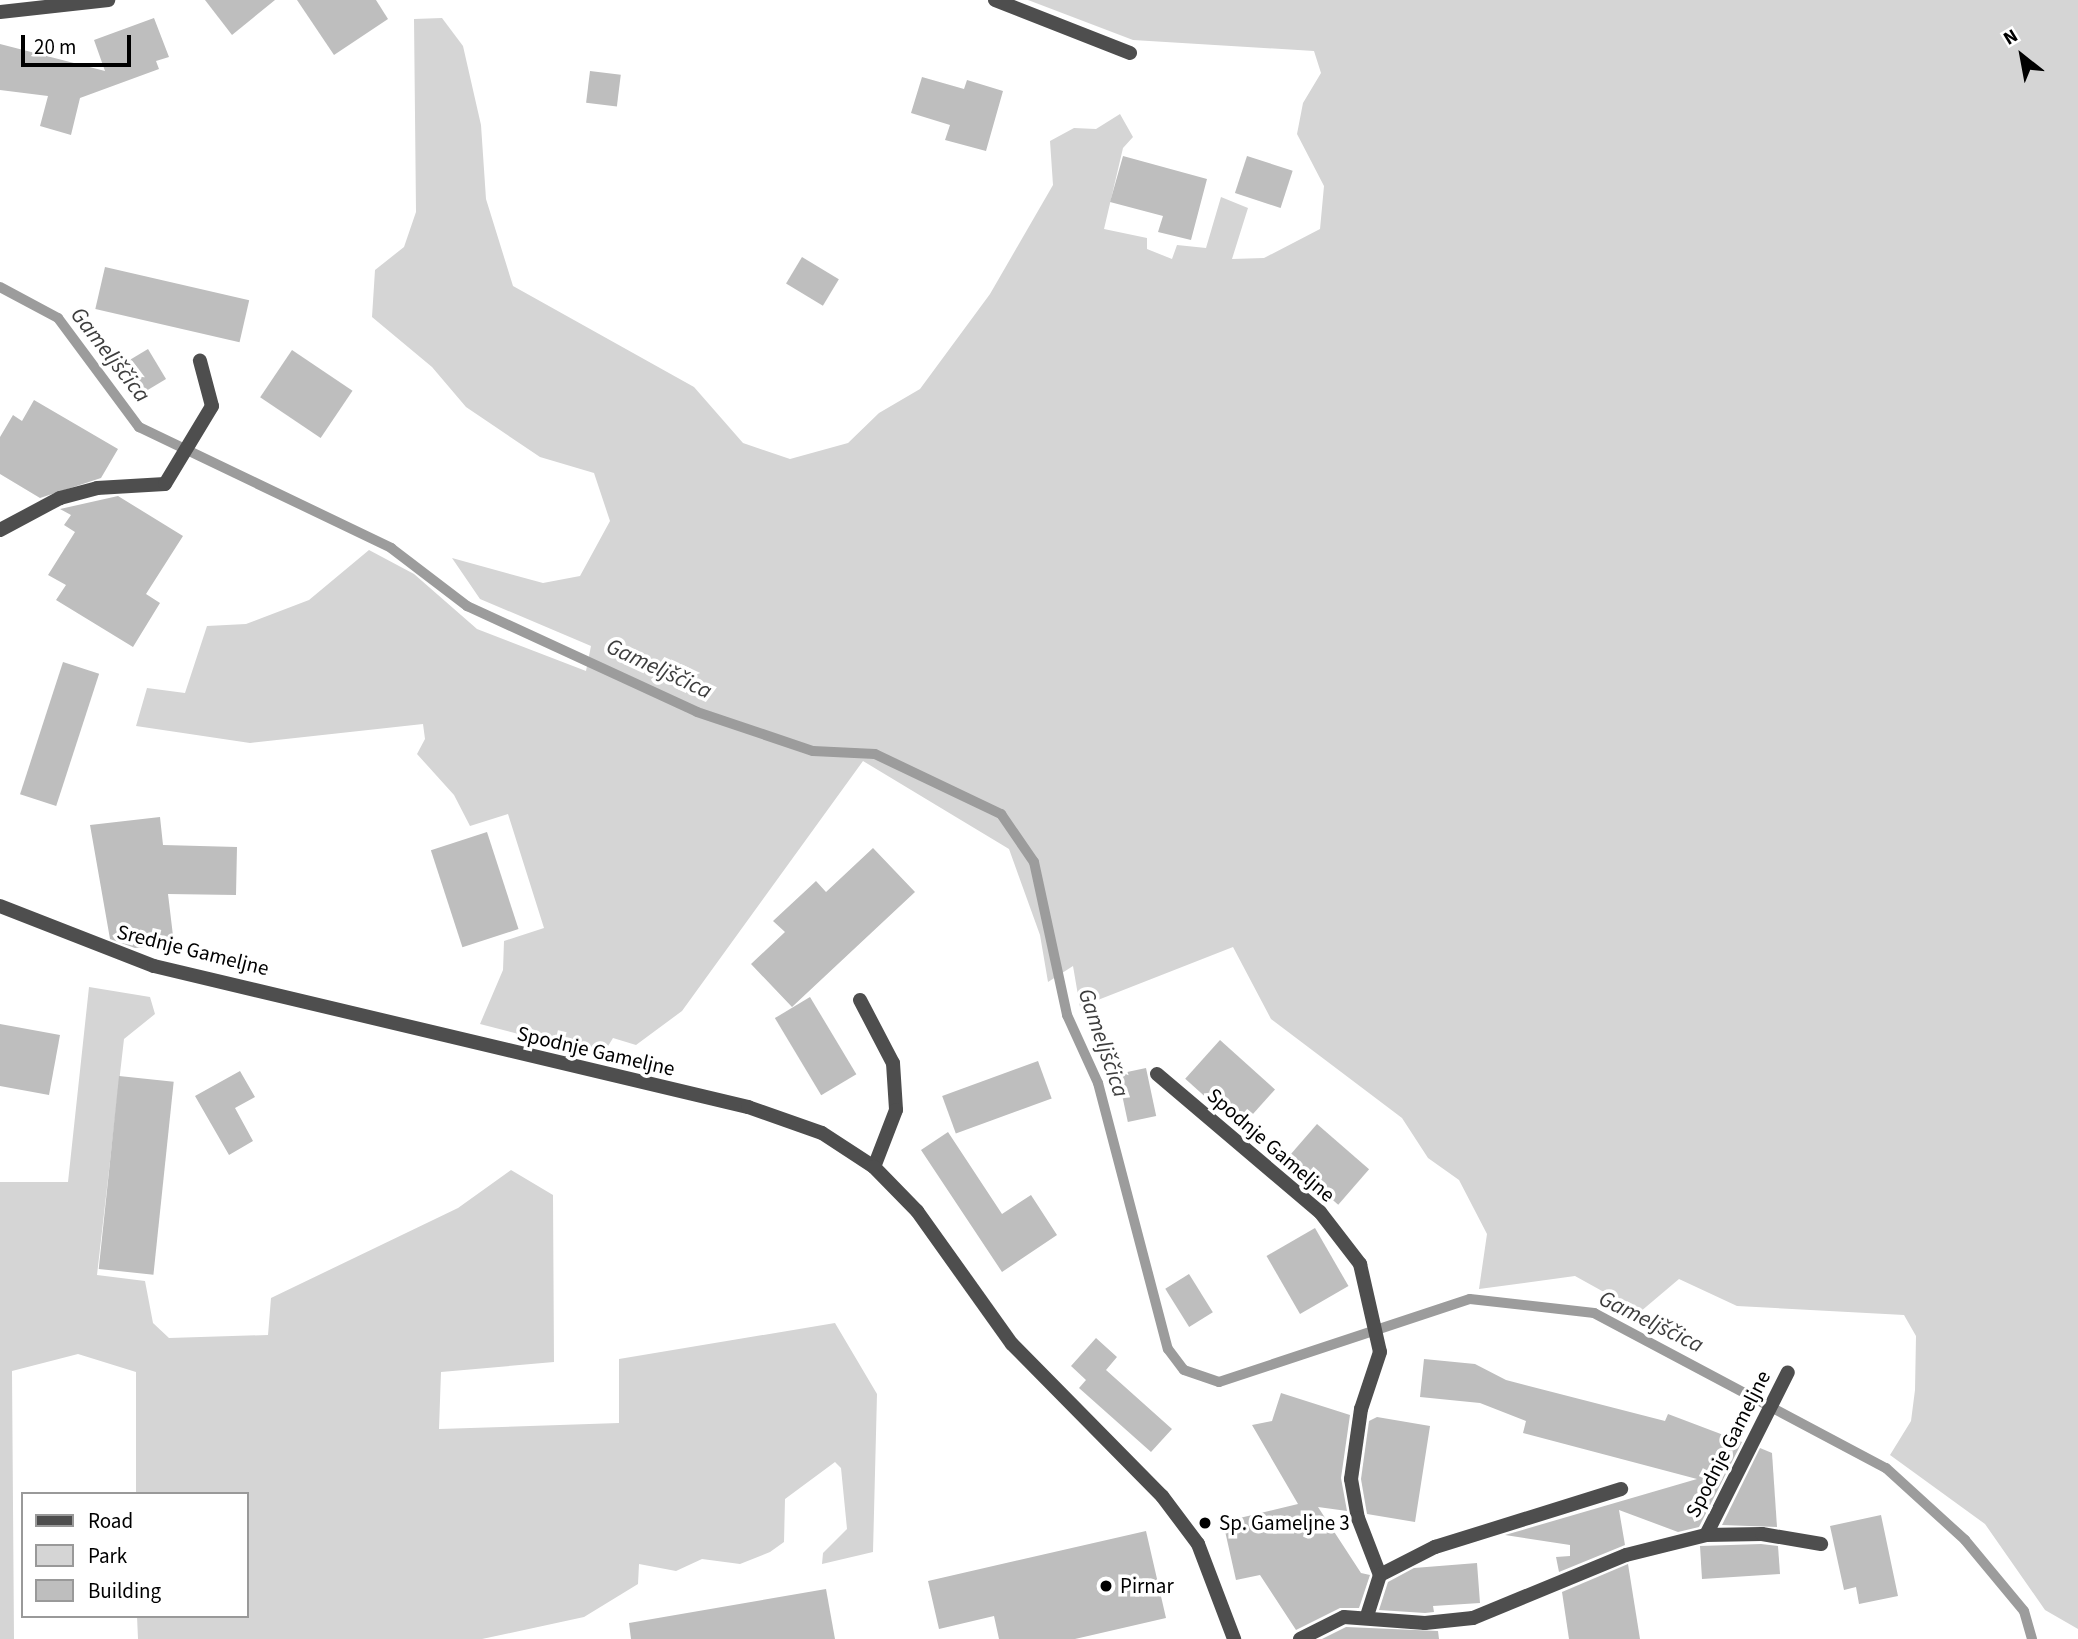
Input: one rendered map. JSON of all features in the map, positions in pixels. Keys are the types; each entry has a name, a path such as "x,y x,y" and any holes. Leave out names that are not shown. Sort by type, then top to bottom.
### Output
{"street":[{"path":"0,12 108,0"},
{"path":"995,0 1130,53"},
{"path":"0,530 60,498 97,488 165,484 201,431 212,406 200,361"},
{"name":"Srednje Gameljne","path":"0,906 154,966 299,998"},
{"name":"Spodnje Gameljne","path":"299,998 782,1116 874,1167 916,1211 1012,1344 1162,1496 1198,1544 1234,1639"},
{"path":"860,1000 893,1063 896,1110 874,1167"},
{"name":"Spodnje Gameljne","path":"1157,1074 1320,1212 1360,1264 1380,1352 1361,1409 1351,1479 1358,1518 1380,1576"},
{"name":"Spodnje Gameljne","path":"1706,1535 1788,1372"},
{"path":"1367,1616 1380,1576 1435,1548 1621,1489"},
{"name":"Spodnje Gameljne","path":"1300,1639 1344,1617 1367,1616 1425,1623 1473,1618 1626,1555 1706,1535 1762,1534 1821,1544"}],"green space":[{"path":"1028,0 2078,0 2078,1629 2045,1610 1985,1524 1890,1455 1911,1421 1915,1390 1916,1336 1904,1315 1737,1306 1679,1279 1640,1312 1575,1276 1479,1289 1487,1234 1459,1180 1428,1158 1402,1118 1271,1019 1233,947 1080,1007 1073,966 1048,982 1040,935 1009,849 863,761 682,1011 636,1045 613,1038 602,1056 480,1024 503,970 504,941 544,928 508,814 470,826 454,795 417,754 425,739 423,724 250,743 136,726 147,688 185,693 207,626 246,624 309,600 369,550 414,574 477,629 586,671 591,646 480,599 452,558 543,583 580,576 610,521 594,473 540,457 466,407 432,367 372,317 375,270 404,247 416,212 414,19 442,18 463,46 481,125 486,199 513,286 694,387 743,443 790,459 848,443 879,413 920,389 990,294 1053,185 1050,141 1074,128 1096,129 1120,114 1133,137 1123,148 1104,229 1147,238 1147,249 1172,259 1177,245 1206,248 1221,197 1248,208 1232,259 1264,258 1320,229 1324,186 1297,134 1303,103 1321,73 1314,51 1133,40"},
{"path":"89,987 150,997 155,1014 124,1039 97,1275 145,1281 153,1323 169,1338 268,1335 271,1298 458,1208 511,1170 553,1195 554,1362 441,1372 439,1429 619,1423 619,1359 835,1323 877,1394 873,1552 822,1564 823,1553 847,1529 841,1468 835,1462 785,1499 784,1542 770,1552 740,1564 702,1559 676,1571 639,1564 638,1584 584,1617 482,1639 138,1639 137,1618 248,1618 248,1492 136,1492 136,1372 78,1354 12,1371 14,1639 0,1639 0,1182 68,1182"}],"building":[{"path":"205,0 275,0 232,35"},
{"path":"297,0 376,0 388,19 334,55"},
{"path":"154,18 169,57 156,61 159,69 80,98 71,135 40,126 48,96 0,90 0,44 105,71 94,40"},
{"path":"590,71 621,75 617,107 586,103"},
{"path":"922,77 964,89 967,80 1003,91 986,151 945,140 950,125 911,113"},
{"path":"1123,156 1207,179 1191,240 1158,232 1163,216 1110,202"},
{"path":"1247,156 1293,171 1281,208 1235,193"},
{"path":"802,257 839,279 823,306 786,284"},
{"path":"105,267 249,300 240,342 95,309"},
{"path":"148,349 166,379 136,397 118,367"},
{"path":"292,350 353,391 321,438 260,397"},
{"path":"34,400 118,449 101,478 40,498 0,474 0,437 13,415 22,421"},
{"path":"118,496 183,536 146,594 160,603 133,647 56,600 66,585 48,575 75,532 64,525 71,515 60,509"},
{"path":"63,662 99,674 56,806 20,794"},
{"path":"160,817 163,845 237,847 236,895 168,894 174,944 135,948 110,939 90,825"},
{"path":"487,832 519,929 462,947 431,850"},
{"path":"873,848 915,892 792,1007 751,964 785,932 773,921 816,881 826,892"},
{"path":"810,997 856,1074 821,1095 775,1018"},
{"path":"0,1024 60,1035 49,1095 0,1086"},
{"path":"1220,1040 1275,1090 1240,1128 1185,1079"},
{"path":"1038,1061 1052,1099 956,1133 942,1096"},
{"path":"1146,1068 1156,1116 1128,1122 1118,1074"},
{"path":"240,1071 255,1097 235,1108 253,1141 229,1155 195,1096"},
{"path":"119,1076 174,1082 153,1275 99,1269"},
{"path":"1317,1124 1369,1169 1338,1205 1286,1159"},
{"path":"948,1132 1002,1214 1031,1195 1057,1235 1002,1272 921,1150"},
{"path":"1315,1228 1348,1286 1300,1314 1267,1256"},
{"path":"1189,1274 1213,1312 1189,1327 1165,1289"},
{"path":"1096,1338 1117,1357 1106,1370 1172,1429 1151,1452 1079,1388 1086,1380 1071,1366"},
{"path":"1424,1359 1475,1364 1506,1380 1665,1421 1668,1414 1742,1442 1699,1527 1678,1532 1619,1510 1625,1545 1559,1572 1556,1557 1570,1556 1570,1545 1505,1535 1697,1479 1523,1433 1526,1421 1480,1403 1420,1397"},
{"path":"1281,1393 1350,1415 1341,1478 1347,1511 1318,1507 1361,1573 1370,1575 1359,1608 1340,1608 1296,1630 1260,1575 1236,1580 1223,1522 1298,1504 1252,1425 1272,1421"},
{"path":"1377,1417 1430,1426 1415,1522 1367,1514 1361,1479 1369,1421"},
{"path":"1760,1448 1772,1453 1777,1527 1722,1525"},
{"path":"1881,1515 1898,1596 1859,1604 1856,1587 1844,1590 1830,1526"},
{"path":"1146,1531 1166,1618 1075,1639 999,1639 994,1616 939,1629 928,1581"},
{"path":"1700,1546 1778,1546 1780,1574 1702,1579"},
{"path":"1477,1563 1480,1603 1433,1606 1434,1612 1425,1613 1379,1610 1388,1582 1414,1568"},
{"path":"1628,1564 1640,1639 1569,1639 1562,1592"},
{"path":"826,1589 835,1639 631,1639 629,1623"},
{"path":"1346,1627 1438,1631 1439,1639 1322,1639"}],"waterway":[{"name":"Gameljščica","path":"0,287 58,318 139,427 391,548 467,606 697,712 813,751 875,754 1001,814 1034,862 1067,1015 1098,1083 1168,1349 1184,1370 1219,1382 1470,1299 1594,1313 1886,1468 1965,1540 2024,1611 2032,1639"}],"place":[{"name":"Sp. Gameljne 3","path":"1205,1523"},
{"name":"Pirnar","path":"1106,1586"}]}
